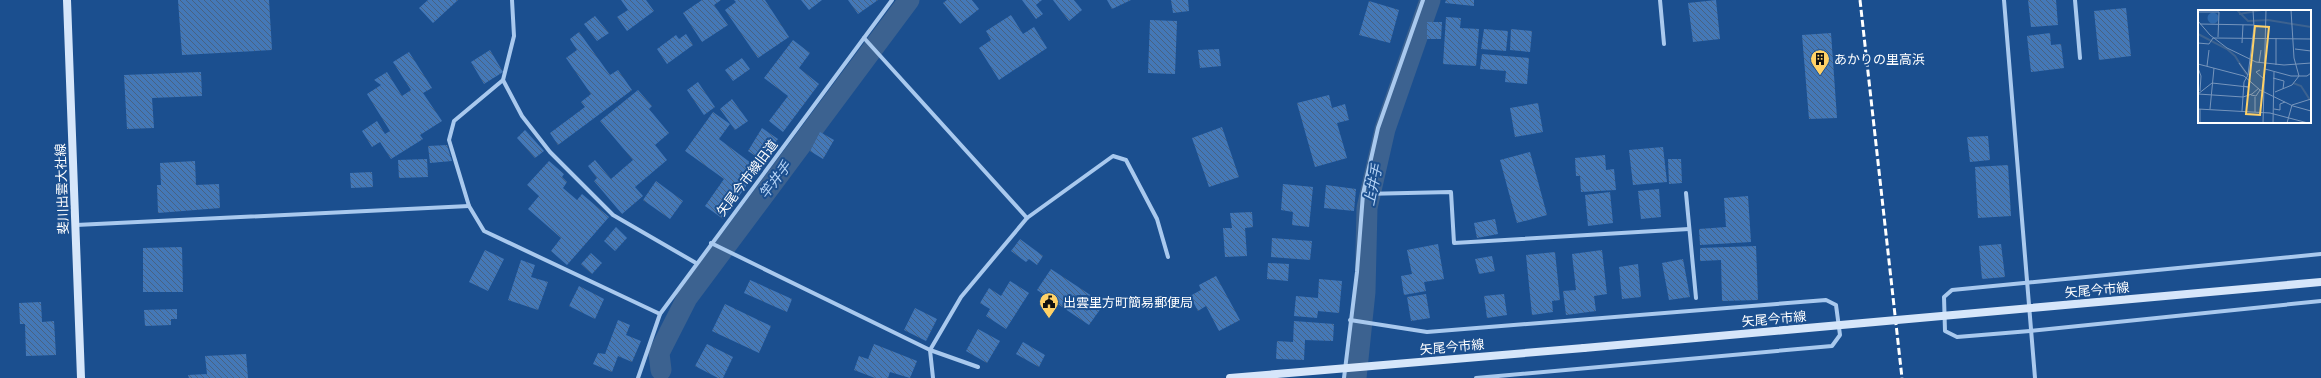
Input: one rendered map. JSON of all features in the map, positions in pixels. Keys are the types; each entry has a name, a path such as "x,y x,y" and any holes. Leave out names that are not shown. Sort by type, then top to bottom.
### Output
{"main road":[{"name":"斐川出雲大社線","path":"67,0 81,378"},
{"name":"矢尾今市線","path":"1230,378 2321,282"}],"street":[{"path":"512,0 514,36 503,80 454,121 449,140 469,206 484,231 660,314"},
{"name":"矢尾今市線旧道","path":"638,378 660,314 696,263 892,0"},
{"path":"1344,378 1363,194 1378,128 1423,0"},
{"path":"1660,0 1664,44"},
{"path":"2004,0 2026,283 2035,378"},
{"path":"2075,0 2080,58"},
{"path":"864,38 1027,218"},
{"path":"503,80 522,116 546,146 613,216 696,263"},
{"path":"933,378 930,350 961,297 1027,218 1113,156 1126,160 1157,219 1168,257"},
{"path":"1363,194 1450,192 1454,243 1689,229"},
{"path":"1686,193 1696,298"},
{"path":"76,225 469,206"},
{"path":"711,243 930,350 978,367"},
{"path":"2321,254 1952,290 1944,297 1945,331 1957,337 2030,331 2321,301"},
{"path":"1350,320 1427,332 1826,300 1836,305 1840,336 1832,346 1476,378"}],"building":[{"path":"178,0 269,0 272,50 182,55"},
{"path":"428,0 458,0 433,23 419,8"},
{"path":"621,0 646,0 654,11 627,31 617,17 628,10"},
{"path":"702,0 721,0 714,5 728,25 702,42 683,13"},
{"path":"734,0 765,0 789,37 758,58 725,10 736,2"},
{"path":"801,0 822,0 809,10"},
{"path":"848,0 878,0 858,14"},
{"path":"947,0 972,0 979,9 960,24 943,3"},
{"path":"1022,0 1042,0 1036,5 1043,14 1036,19"},
{"path":"1053,0 1074,0 1082,10 1069,21"},
{"path":"1107,0 1131,0 1112,9"},
{"path":"1171,0 1188,0 1189,11 1173,13"},
{"path":"1446,0 1474,0 1474,6 1445,3"},
{"path":"1716,0 1720,39 1693,42 1688,3"},
{"path":"2028,0 2056,0 2058,25 2031,27"},
{"path":"1369,1 1399,10 1390,43 1359,35"},
{"path":"2126,8 2131,56 2099,60 2094,11"},
{"path":"1011,15 1023,34 1034,27 1047,48 999,80 979,48 991,40 986,31"},
{"path":"595,16 609,33 597,41 584,24"},
{"path":"1446,17 1461,18 1460,28 1479,29 1476,66 1443,64"},
{"path":"1150,20 1177,21 1175,74 1148,73"},
{"path":"1427,22 1442,22 1441,39 1427,39"},
{"path":"1484,29 1508,31 1506,51 1481,49"},
{"path":"1511,29 1532,31 1530,52 1510,50"},
{"path":"579,32 610,75 618,70 632,90 558,145 550,133 585,107 581,102 591,94 566,58 577,50 570,39"},
{"name":"あかりの里高浜","path":"1831,33 1837,118 1809,119 1802,35"},
{"path":"2050,33 2051,45 2061,44 2064,68 2031,72 2027,36"},
{"path":"686,34 693,45 667,64 657,49 676,35 679,39"},
{"path":"793,40 810,53 799,68 819,84 783,132 769,121 788,96 764,78"},
{"path":"1219,49 1221,66 1200,68 1198,50"},
{"path":"490,50 503,72 484,84 471,62"},
{"path":"409,52 432,88 423,93 442,121 420,135 423,139 391,159 380,142 372,147 362,131 377,121 385,134 390,131 367,94 381,85 374,80 387,72 402,96 411,90 393,62"},
{"path":"1482,54 1529,58 1527,84 1505,82 1506,71 1480,69"},
{"path":"742,58 750,69 733,81 725,70"},
{"path":"201,72 202,96 152,98 154,128 127,129 124,75"},
{"path":"698,82 715,107 704,115 687,90"},
{"path":"638,90 652,106 649,109 669,133 655,145 667,160 635,187 643,196 622,214 594,181 597,178 588,166 595,160 611,179 633,160 600,121"},
{"path":"1329,95 1332,108 1345,104 1349,120 1337,123 1347,158 1315,167 1297,103"},
{"path":"732,99 748,121 735,130 720,109"},
{"path":"1538,103 1543,132 1515,137 1510,108"},
{"path":"713,112 730,124 719,139 751,163 745,171 753,176 723,219 705,206 724,179 685,151"},
{"path":"1222,127 1239,177 1209,187 1192,138"},
{"path":"762,128 778,139 763,161 748,151"},
{"path":"525,130 544,151 535,158 517,138"},
{"path":"820,132 834,140 823,159 810,151"},
{"path":"1988,136 1990,160 1970,162 1967,137"},
{"path":"447,145 452,161 430,163 428,146"},
{"path":"1663,147 1667,182 1633,185 1629,150"},
{"path":"1530,152 1547,215 1517,223 1500,160"},
{"path":"1605,155 1606,170 1614,169 1616,190 1581,192 1580,176 1576,176 1575,158"},
{"path":"427,159 428,177 399,178 398,160"},
{"path":"1668,159 1681,159 1682,183 1669,184"},
{"path":"195,161 196,185 219,184 220,208 158,213 157,185 161,185 160,163"},
{"path":"549,161 564,174 562,177 567,182 563,188 577,200 582,194 609,217 567,265 551,251 561,238 528,209 539,196 527,185"},
{"path":"2008,165 2011,216 1978,218 1975,167"},
{"path":"372,172 373,187 351,188 350,173"},
{"path":"656,181 683,201 670,219 643,200"},
{"path":"1283,184 1313,187 1309,227 1292,225 1293,212 1281,210"},
{"path":"1326,185 1356,189 1354,211 1324,208"},
{"path":"1659,189 1661,217 1641,219 1638,191"},
{"path":"1610,192 1613,223 1588,226 1585,195"},
{"path":"1748,196 1751,242 1700,245 1699,229 1726,227 1724,198"},
{"path":"1252,212 1253,227 1245,228 1247,256 1225,257 1223,228 1232,228 1230,213"},
{"path":"1495,219 1498,234 1477,238 1474,223"},
{"path":"616,227 627,238 615,251 604,241"},
{"path":"1272,238 1312,241 1310,260 1271,257"},
{"path":"1020,239 1043,256 1037,265 1029,259 1026,262 1011,251"},
{"path":"1438,244 1444,279 1424,282 1426,291 1404,295 1401,276 1412,274 1407,250"},
{"path":"2001,244 2005,277 1982,279 1979,246"},
{"path":"1756,246 1758,300 1722,301 1721,260 1700,261 1700,248"},
{"path":"182,247 183,292 143,292 143,248"},
{"path":"485,250 504,259 488,291 469,282"},
{"path":"1602,250 1607,294 1594,296 1596,311 1566,315 1563,291 1576,290 1572,254"},
{"path":"1555,252 1560,300 1552,301 1553,312 1532,315 1526,255"},
{"path":"591,253 602,263 592,274 581,264"},
{"path":"1492,256 1495,271 1479,274 1475,259"},
{"path":"1683,259 1690,297 1669,300 1662,263"},
{"path":"521,260 535,265 531,277 548,282 538,310 508,300"},
{"path":"1268,263 1289,264 1288,281 1267,279"},
{"path":"1638,264 1641,297 1622,299 1619,267"},
{"path":"1051,269 1104,304 1089,325 1037,290"},
{"path":"1216,276 1240,320 1219,331 1206,306 1198,311 1190,296 1201,290 1199,285"},
{"path":"1319,279 1342,281 1339,313 1318,311 1317,318 1294,316 1296,296 1318,298"},
{"path":"750,280 792,299 787,312 744,293"},
{"path":"1010,281 1029,293 1006,329 986,316 990,309 980,303 989,288 1001,296"},
{"path":"579,286 604,299 595,319 569,306"},
{"path":"1426,294 1430,318 1411,321 1407,297"},
{"path":"1504,294 1507,315 1487,318 1484,296"},
{"path":"41,302 42,322 54,321 56,355 26,356 25,324 20,324 19,303"},
{"path":"725,304 771,326 759,353 712,331"},
{"path":"915,308 937,319 926,341 904,330"},
{"path":"177,309 177,319 171,319 171,325 145,326 144,310"},
{"path":"618,320 630,325 626,335 641,341 632,362 618,356 612,372 593,364 598,353 605,354"},
{"path":"1294,321 1334,324 1333,341 1305,340 1304,360 1276,359 1277,341 1293,342"},
{"path":"978,329 1000,341 987,363 966,351"},
{"path":"1023,342 1045,355 1039,367 1016,354"},
{"path":"707,344 733,357 723,378 718,378 695,366"},
{"path":"874,344 917,361 910,378 890,372 888,378 875,378 854,370 859,356 868,359"},
{"path":"246,354 248,378 189,378 188,375 207,374 205,356"}],"waterway":[{"name":"竿井手","path":"661,370 659,353 687,298 909,0"},
{"name":"上井手","path":"1356,378 1365,292 1367,208 1385,129 1430,0"}],"railway":[{"path":"1860,0 1902,378"}],"place":[{"name":"あかりの里高浜","path":"1820,76"},
{"name":"出雲里方町簡易郵便局","path":"1049,319"}]}
